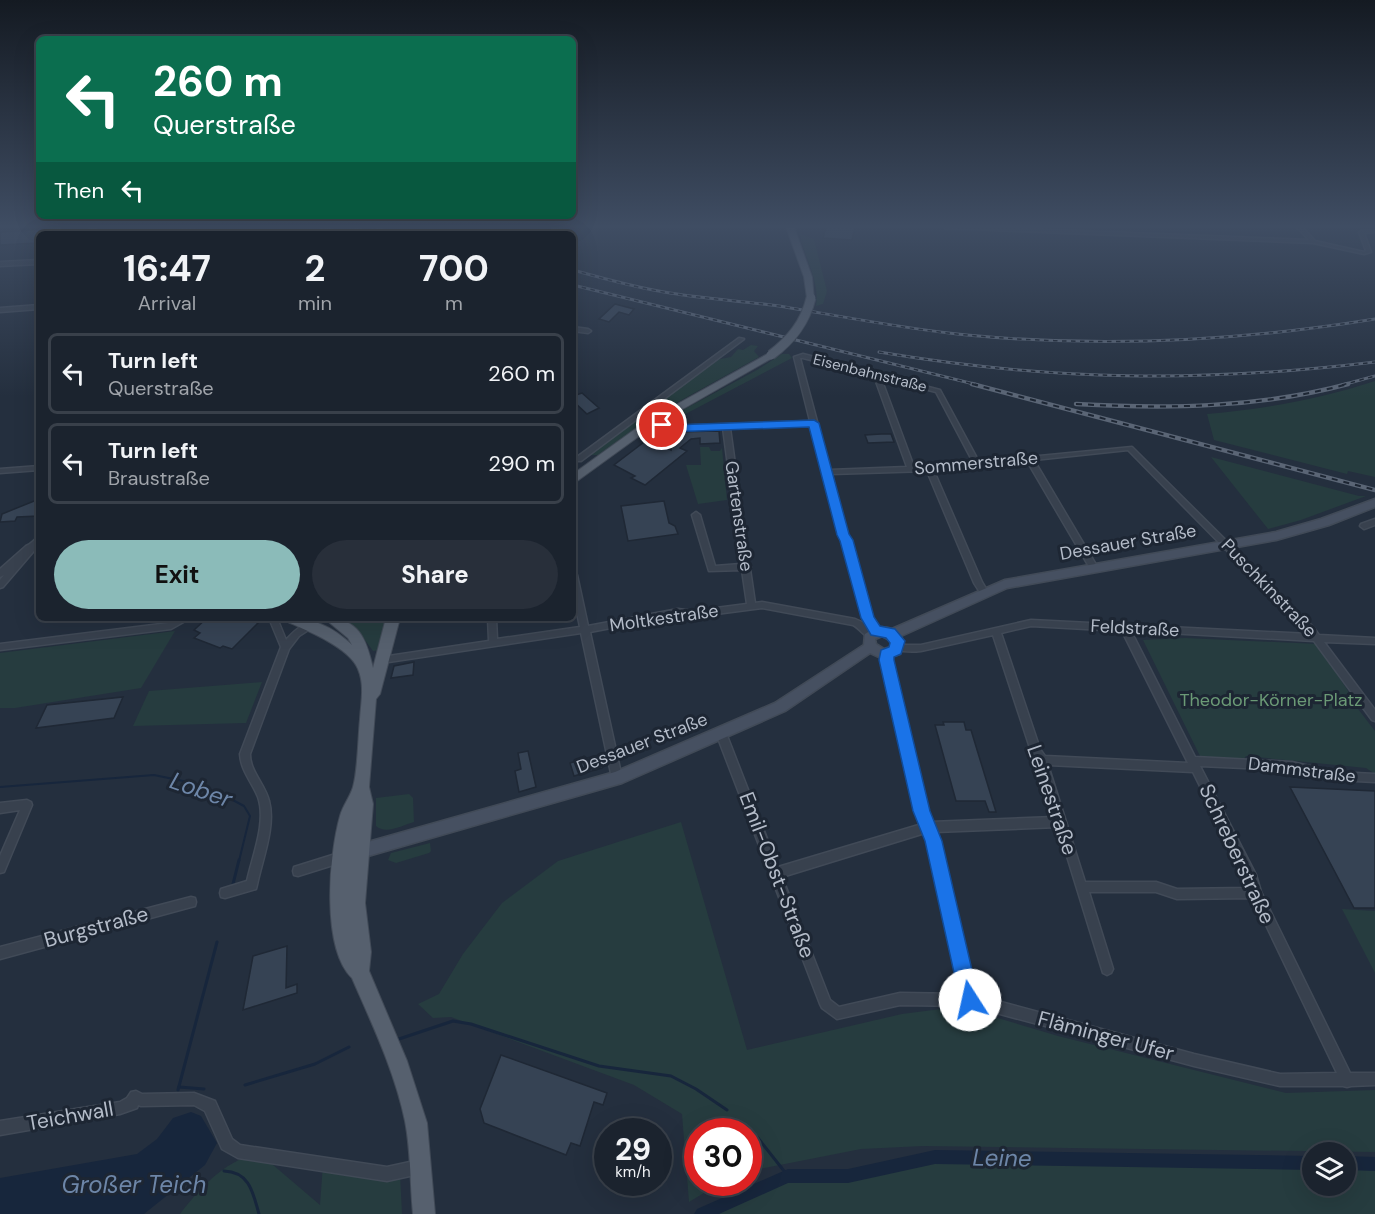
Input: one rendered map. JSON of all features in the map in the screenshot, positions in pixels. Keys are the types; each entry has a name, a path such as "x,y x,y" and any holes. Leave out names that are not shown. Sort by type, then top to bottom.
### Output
{"main road":[{"path":"576,478 642,429 771,355 798,330 807,315 811,298 809,284"},
{"path":"335,621 353,634 359,643 370,701"},
{"path":"392,621 370,701 362,788 352,805 351,854 340,887 342,932 350,961 359,971 404,1082 416,1123 424,1214"},
{"path":"317,622 365,665"}],"street":[{"path":"0,310 36,307"},
{"path":"576,329 588,331"},
{"path":"591,466 576,457 741,339"},
{"name":"Eisenbahnstraße","path":"814,423 796,358 798,356 934,389 941,394 977,464"},
{"path":"877,375 911,469"},
{"path":"658,419 669,429"},
{"path":"642,429 814,423 872,638 879,653 894,652 898,647 898,641 892,634 872,638"},
{"name":"Gartenstraße","path":"726,426 751,606"},
{"name":"Sommerstraße","path":"826,472 930,469 1125,447"},
{"name":"Puschkinstraße","path":"1125,447 1135,451 1319,638 1375,717"},
{"path":"1029,458 1094,568"},
{"path":"0,471 36,468"},
{"path":"930,469 978,583 984,592"},
{"name":"Dessauer Straße","path":"892,634 1005,584 1227,545 1302,529 1375,502"},
{"path":"696,516 712,569 747,567"},
{"path":"1364,526 1375,522"},
{"path":"0,574 36,542"},
{"path":"0,585 36,543"},
{"path":"576,589 617,778"},
{"name":"Moltkestraße","path":"382,660 678,612 693,614 762,605 855,622 861,625 872,638"},
{"path":"0,647 171,626 179,621"},
{"path":"274,621 285,647"},
{"path":"492,621 493,643"},
{"path":"225,893 246,887 265,820 265,804 244,765 245,754 285,647 296,634 317,622"},
{"name":"Feldstraße","path":"898,647 918,648 1031,623 1375,640"},
{"name":"Schreberstraße","path":"1125,628 1252,879 1256,893 1347,1081"},
{"name":"Leinestraße","path":"996,632 1036,751 1042,760 1107,969"},
{"name":"Dessauer Straße","path":"351,854 617,778 780,707 872,638"},
{"path":"886,654 922,811 939,864 970,1000"},
{"name":"Emil-Obst-Straße","path":"721,733 826,1004 837,1013"},
{"name":"Dammstraße","path":"1042,760 1292,766 1336,776 1375,778"},
{"path":"0,808 27,805 0,868"},
{"path":"777,873 928,827 1062,822"},
{"path":"297,871 351,854"},
{"path":"1082,888 1156,886 1177,894 1256,893"},
{"name":"Burgstraße","path":"0,953 191,902"},
{"name":"Fläminger Ufer","path":"837,1013 900,999 970,1000 1194,1060 1280,1080 1375,1079"},
{"name":"Teichwall","path":"0,1128 120,1108 136,1098 141,1100 194,1100 205,1103 212,1109 227,1144 238,1151 387,1174 420,1167"}],"green space":[{"path":"815,284 825,284 827,291 823,304 816,306 817,296"},
{"path":"751,345 758,346 754,351 759,357 651,417 598,455 589,455 715,360 731,357 738,349 743,350"},
{"path":"782,354 789,354 792,358 676,419 680,424 667,422 668,418"},
{"path":"1375,381 1375,477 1348,471 1347,474 1214,440 1207,414 1292,402"},
{"path":"700,447 709,447 711,451 720,451 722,448 727,500 698,504 686,465 701,465"},
{"path":"1211,457 1366,496 1301,520 1268,529"},
{"path":"345,621 386,621 379,650 373,651 359,632"},
{"path":"175,631 141,688 15,708 0,708 0,653"},
{"name":"Theodor-Körner-Platz","path":"1185,638 1318,644 1355,705 1375,731 1375,774 1366,768 1246,756 1243,760 1200,756 1143,640"},
{"path":"262,682 246,723 133,726 149,691"},
{"path":"409,794 413,798 414,822 385,830 376,826 376,798"},
{"path":"681,822 747,1050 902,1014 949,1008 981,1013 1058,1036 1286,1093 1375,1090 1375,1152 1356,1152 1356,1142 1302,1142 1302,1151 923,1146 861,1149 762,1168 762,1118 684,1118 684,1139 682,1114 634,1085 451,1017 433,1018 418,1004 439,994 463,954 502,903 558,861"},
{"path":"430,843 429,853 396,863 388,860 391,853"},
{"path":"1342,909 1375,911 1375,973"},
{"path":"259,1153 320,1205 323,1164 400,1173 402,1214 180,1214 214,1176 235,1162"},
{"path":"935,1157 1302,1163 1302,1196 1356,1196 1356,1163 1375,1164 1375,1214 703,1214 743,1196 762,1196 762,1188 788,1176 848,1176"},
{"path":"689,1196 699,1196 689,1202"}],"water":[{"name":"Großer Teich","path":"191,1112 201,1116 217,1143 205,1165 144,1214 0,1214 0,1178 137,1154 157,1139 173,1118"}],"building":[{"path":"615,304 634,309 629,315 619,312 609,322 599,319"},
{"path":"582,393 599,408 587,414 576,404 576,395"},
{"path":"719,431 720,443 700,444 700,438 691,439 680,448 687,451 645,485 631,478 635,476 614,465 648,439 671,450 670,432"},
{"path":"891,434 894,442 868,443 865,435"},
{"path":"36,500 36,516 17,517 15,521 0,522 2,514"},
{"path":"664,501 669,523 675,526 678,534 628,541 621,506"},
{"path":"204,621 253,621 258,623 232,649 223,646 220,648 194,638 200,633 194,630"},
{"path":"414,662 413,675 391,678 394,666"},
{"path":"123,697 114,718 36,728 47,705"},
{"path":"943,722 964,722 966,730 971,730 996,812 989,812 985,801 956,801 935,725 944,725"},
{"path":"528,751 536,787 519,792 515,771 521,769 518,753"},
{"path":"603,754 605,764 602,768 574,776 570,763 584,756 587,758"},
{"path":"1290,787 1375,791 1375,908 1354,908"},
{"path":"287,946 286,988 297,984 297,993 243,1010 253,956"},
{"path":"501,1055 607,1093 603,1105 594,1102 580,1146 571,1143 566,1155 484,1123 480,1109"}],"waterway":[{"name":"Lober","path":"0,787 154,775 193,783 244,806 250,816 239,861"},
{"name":"Lober","path":"232,888 239,860"},
{"name":"Lober","path":"178,1090 217,942"},
{"path":"396,1040 453,1021 471,1024 599,1066 671,1076 696,1089 727,1110"},
{"path":"245,1085 315,1064 349,1047"},
{"path":"179,1087 204,1089"},
{"path":"762,1143 788,1176"},
{"name":"Leine","path":"702,1214 788,1176 848,1176 935,1157 1302,1163"},
{"name":"Leine","path":"1356,1163 1375,1164"},
{"name":"Lober","path":"224,1171 233,1172 245,1180 252,1191 259,1214"}],"railway":[{"path":"624,284 670,293 779,306 920,329 1018,339 1171,340 1273,333 1375,319"},
{"path":"576,286 978,385"},
{"path":"879,352 1005,369 1127,376 1249,373 1375,362"},
{"path":"1342,385 1375,376"},
{"path":"972,384 1375,490"},
{"path":"1076,404 1213,405 1281,398 1348,384"}],"route":[{"path":"662,425 669,429 814,423 843,535 870,624 876,631 890,633 898,641 896,650 886,654 887,660 922,811 933,841 969,988 970,1000"}]}
